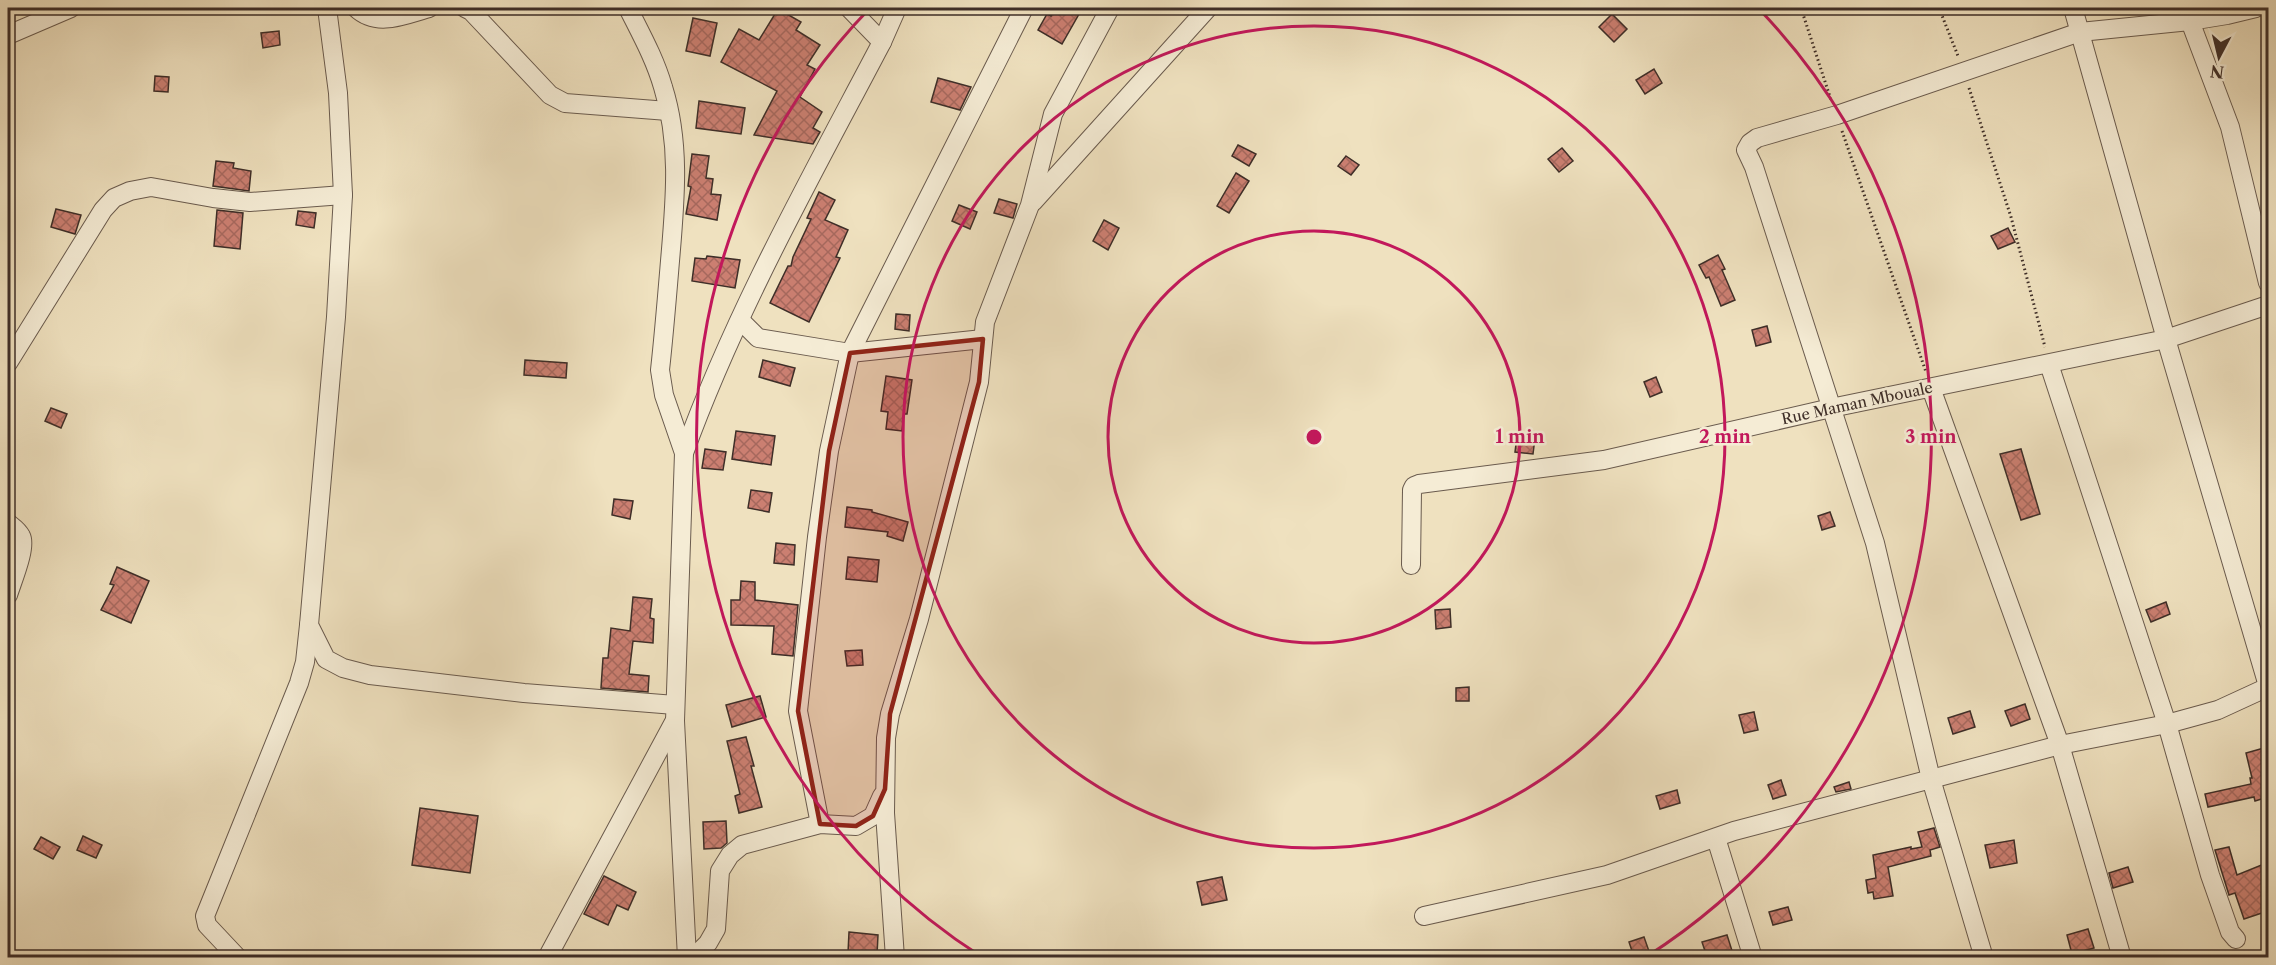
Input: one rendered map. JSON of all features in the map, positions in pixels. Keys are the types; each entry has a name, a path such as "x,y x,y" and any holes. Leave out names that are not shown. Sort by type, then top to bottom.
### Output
{"street":[{"path":"8,35 71,8"},
{"path":"237,957 207,925 206,916 299,683 305,662 309,625 336,318 343,195 338,93 327,8"},
{"path":"356,8 364,15 380,19 396,18 429,8"},
{"path":"465,8 471,11 550,95 565,103 668,111"},
{"path":"628,8 654,61 664,90 674,138 675,187 660,370 664,395 684,453"},
{"path":"849,8 882,42"},
{"path":"687,957 675,713 684,453 758,279 882,42 897,8"},
{"path":"820,824 798,711 829,451 850,353 1024,8"},
{"path":"895,957 885,813 886,738 890,714 919,619 979,382 985,321 1030,205 1053,114 1110,8"},
{"path":"1030,205 1209,8"},
{"path":"1424,916 1607,875 1734,831 2060,745 2167,724 2218,710 2268,687 2166,339 2073,8"},
{"path":"1984,957 1930,779 1875,543 1746,150 1757,138 1837,115 2080,32 2190,21 2256,8"},
{"path":"2190,21 2230,127 2268,283"},
{"path":"8,363 104,210 114,198 130,191 151,187 213,198 250,201 343,195"},
{"name":"Rue Maman Mbouale","path":"1411,565 1412,490 1419,484 1604,460 1831,408 2166,339 2268,305"},
{"path":"740,320 758,338 850,353 983,339"},
{"path":"2049,364 2167,724 2210,875 2230,932 2236,939"},
{"path":"1931,388 2060,745 2122,957"},
{"path":"8,523 23,538 23,548 8,595"},
{"path":"309,625 326,659 343,668 370,675 675,713"},
{"path":"547,957 675,713"},
{"path":"693,957 708,943 716,929 720,871 730,855 742,845 820,824 856,826 873,816 885,789"},
{"path":"1716,838 1753,957"}],"path":[{"path":"1801,8 1931,388"},
{"path":"1940,8 2011,217 2049,364"}],"highlighted area":[{"path":"983,339 979,382 890,714 885,789 873,816 856,826 820,824 798,711 829,451 850,353"}],"building":[{"path":"1056,8 1066,8 1079,14 1062,44 1038,30 1047,14 1051,16"},
{"path":"778,9 801,22 796,30 820,45 807,65 815,69 800,97 822,112 813,128 820,132 813,144 754,135 777,91 721,62 739,29 759,40"},
{"path":"1612,14 1627,29 1614,42 1599,27"},
{"path":"693,18 717,23 710,56 686,51"},
{"path":"279,31 280,45 263,48 261,33"},
{"path":"1654,69 1662,83 1645,94 1636,80"},
{"path":"155,76 169,77 168,92 154,91"},
{"path":"938,78 971,87 960,110 931,102"},
{"path":"699,101 745,108 741,134 696,128"},
{"path":"1238,145 1256,154 1249,166 1232,156"},
{"path":"1562,148 1573,161 1559,172 1548,159"},
{"path":"692,154 709,156 706,178 713,179 711,194 721,195 717,220 686,214 691,187 688,186"},
{"path":"1346,156 1359,165 1351,175 1338,166"},
{"path":"216,161 234,163 233,168 251,171 249,191 213,186"},
{"path":"1236,173 1249,181 1229,213 1217,206"},
{"path":"819,192 835,200 825,220 848,230 836,257 840,258 809,322 770,303 788,266 791,266 811,219 807,218"},
{"path":"999,199 1017,204 1013,218 994,213"},
{"path":"959,205 977,212 970,229 952,221"},
{"path":"56,209 81,215 75,234 51,227"},
{"path":"217,210 243,213 240,249 214,246"},
{"path":"298,211 316,213 314,228 296,225"},
{"path":"1104,220 1119,228 1108,250 1093,241"},
{"path":"2008,228 2015,242 1998,249 1991,236"},
{"path":"1718,255 1735,300 1721,306 1709,277 1706,278 1699,265"},
{"path":"707,256 740,260 735,288 692,281 695,258 706,259"},
{"path":"896,314 910,315 909,331 895,329"},
{"path":"1767,326 1771,342 1756,346 1752,330"},
{"path":"525,360 567,363 566,378 524,375"},
{"path":"763,360 795,368 790,386 759,377"},
{"path":"886,376 912,380 902,431 886,429 888,412 881,411"},
{"path":"1656,377 1662,392 1650,397 1644,382"},
{"path":"51,408 67,414 61,428 45,421"},
{"path":"736,431 775,436 771,465 732,459"},
{"path":"1517,436 1535,438 1533,454 1515,452"},
{"path":"705,449 726,452 723,470 702,468"},
{"path":"2021,449 2040,514 2021,520 2000,454"},
{"path":"751,490 772,493 769,512 748,508"},
{"path":"614,499 633,501 630,519 612,515"},
{"path":"847,507 872,510 872,512 908,522 903,541 887,536 888,532 845,527"},
{"path":"1830,512 1835,526 1822,530 1818,516"},
{"path":"776,543 795,545 794,565 774,563"},
{"path":"848,557 879,560 877,582 846,579"},
{"path":"117,567 149,581 131,623 101,610 114,585 110,584"},
{"path":"741,581 755,582 755,600 798,605 793,656 772,654 774,626 731,625 731,600 740,600"},
{"path":"633,597 652,599 650,618 654,619 653,643 633,641 629,674 649,676 648,692 601,688 603,658 608,658 611,628 630,631"},
{"path":"2166,602 2170,614 2151,622 2146,610"},
{"path":"1450,609 1451,627 1436,629 1435,610"},
{"path":"862,650 863,665 847,666 845,651"},
{"path":"1469,687 1469,701 1456,701 1456,688"},
{"path":"760,696 766,717 732,727 726,705"},
{"path":"2025,704 2030,719 2011,726 2005,711"},
{"path":"1970,711 1975,727 1953,734 1948,718"},
{"path":"1754,712 1758,730 1744,733 1739,715"},
{"path":"746,737 762,807 739,813 735,796 740,794 727,741"},
{"path":"2264,748 2268,766 2268,797 2255,801 2254,797 2208,807 2205,794 2251,784 2250,778 2252,778 2246,753"},
{"path":"1781,780 1786,795 1773,799 1768,785"},
{"path":"1849,782 1851,789 1836,792 1834,787"},
{"path":"1677,790 1680,803 1660,809 1656,796"},
{"path":"420,808 478,816 470,873 412,865"},
{"path":"726,821 727,843 721,848 704,849 703,822"},
{"path":"1934,828 1940,847 1930,850 1931,856 1888,867 1893,896 1874,899 1873,892 1868,893 1866,880 1876,878 1873,855 1922,847 1918,832"},
{"path":"83,836 102,845 96,858 77,850"},
{"path":"41,837 60,847 53,859 34,849"},
{"path":"2014,840 2017,863 1990,868 1985,845"},
{"path":"2229,847 2237,875 2264,864 2268,876 2268,911 2244,919 2235,893 2229,895 2215,850"},
{"path":"2128,867 2133,882 2113,888 2109,873"},
{"path":"604,876 636,892 628,910 617,905 608,925 584,914"},
{"path":"1222,877 1227,900 1202,905 1197,882"},
{"path":"1788,907 1792,920 1773,925 1769,912"},
{"path":"2088,929 2094,948 2072,954 2067,935"},
{"path":"849,932 878,935 877,955 848,953"},
{"path":"1727,935 1734,957 1707,957 1702,942"},
{"path":"1644,937 1651,957 1634,957 1629,942"}]}
